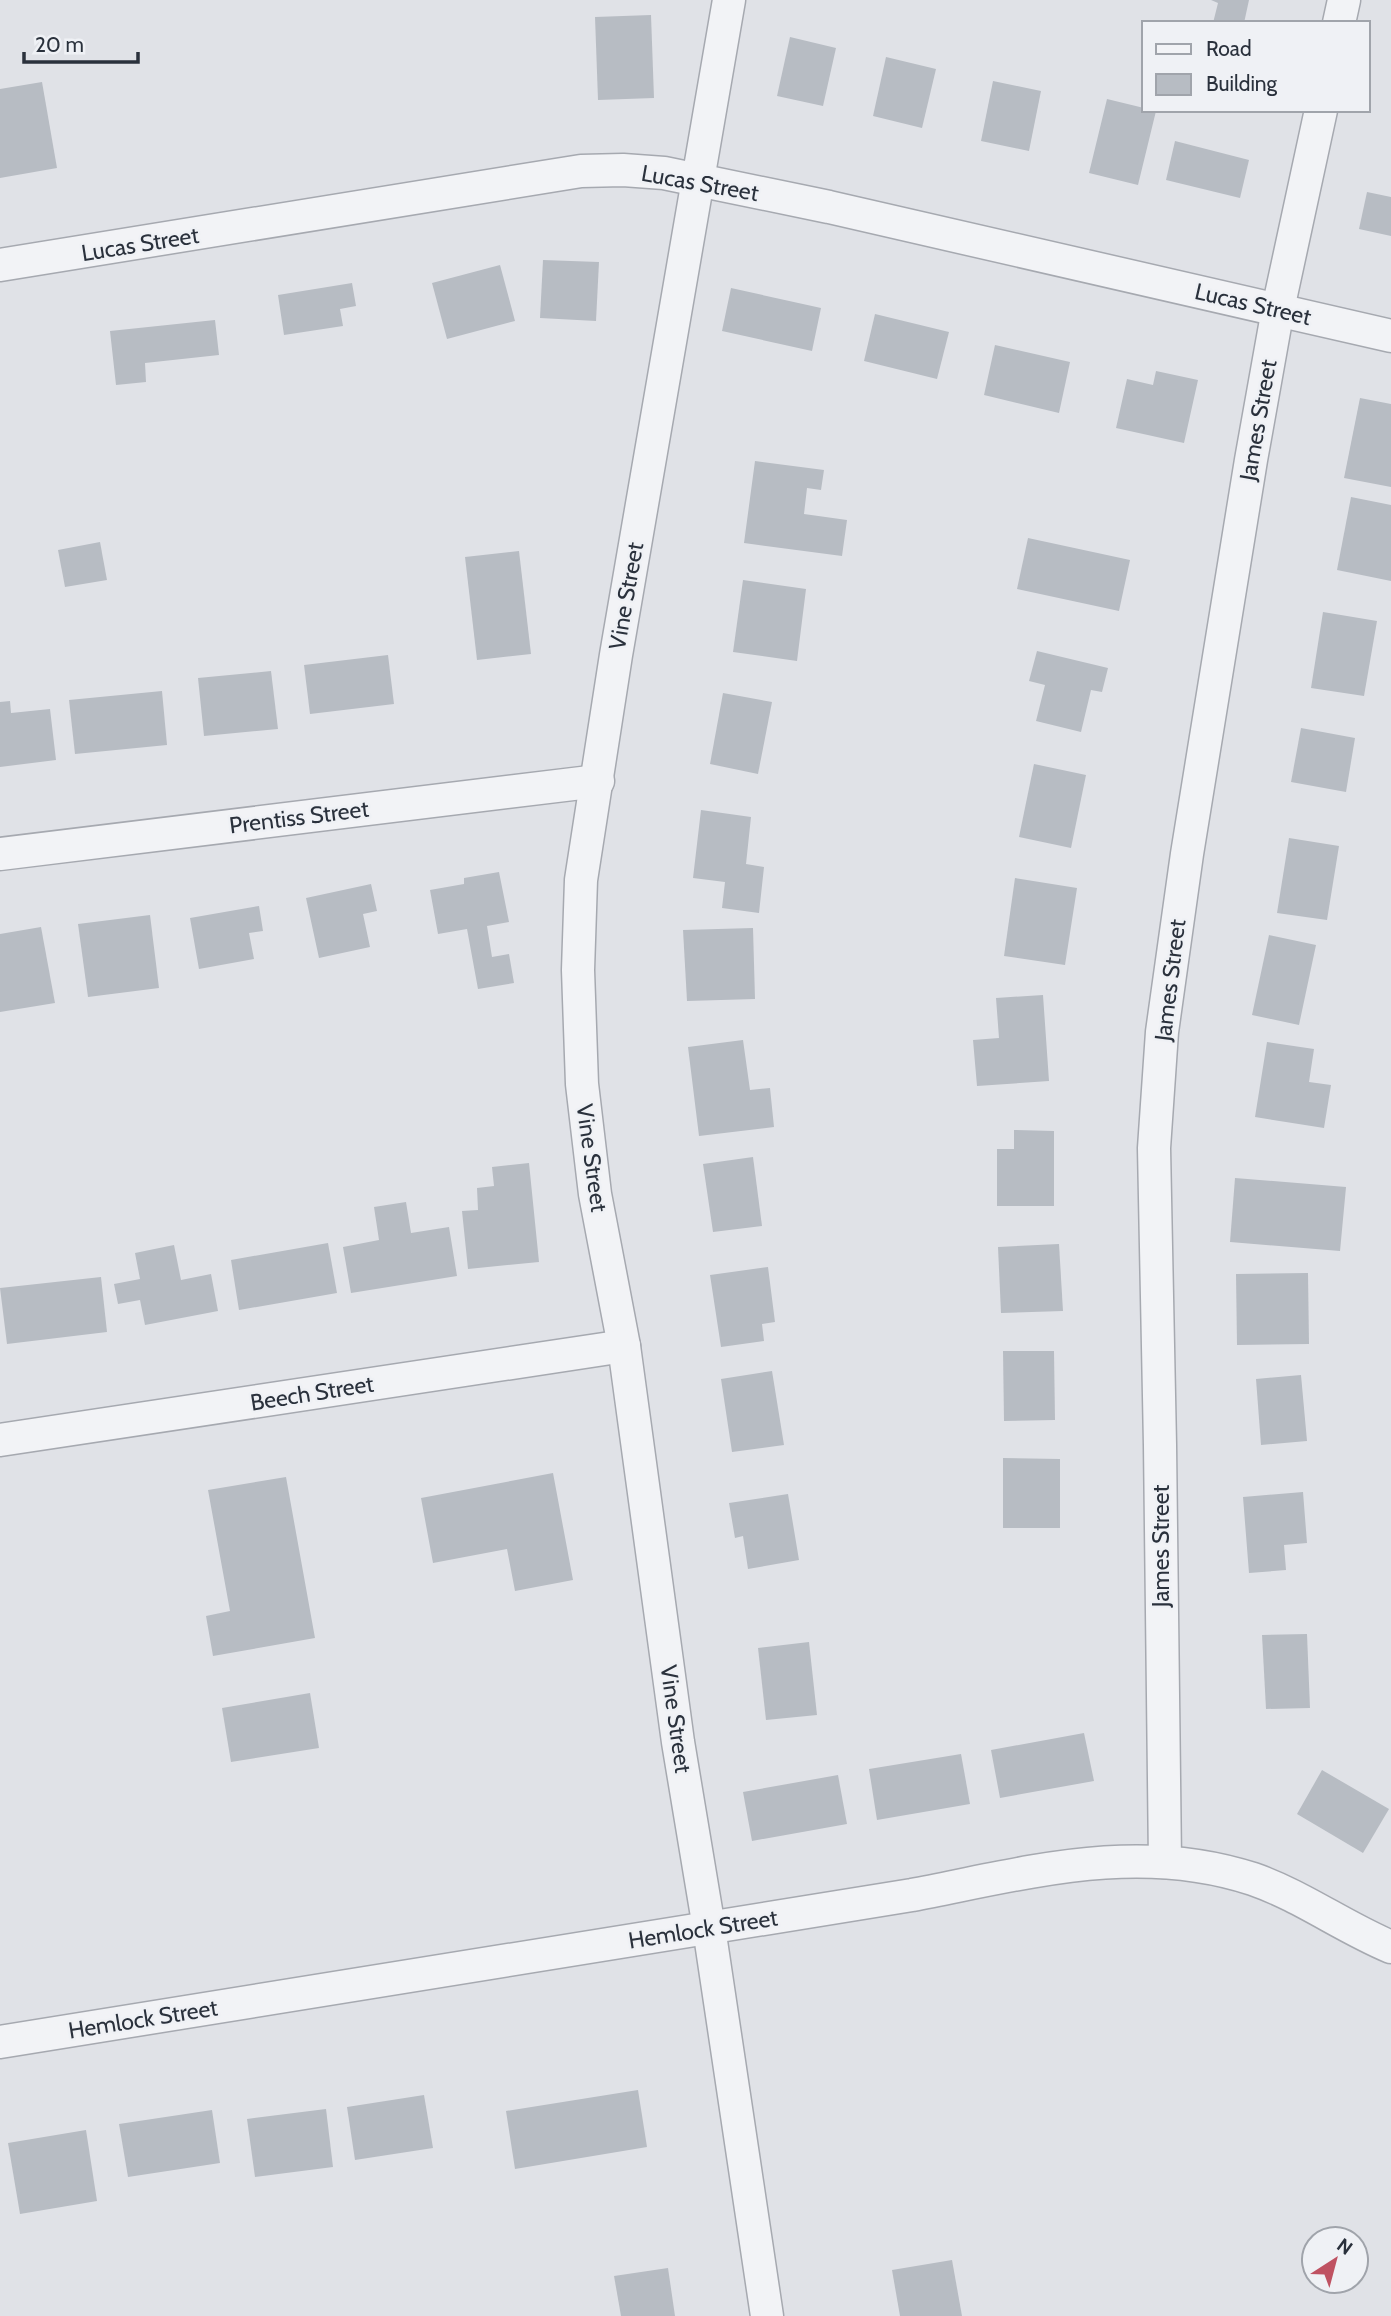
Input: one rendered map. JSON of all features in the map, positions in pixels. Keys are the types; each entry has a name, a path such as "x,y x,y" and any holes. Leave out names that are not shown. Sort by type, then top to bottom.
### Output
{"street":[{"name":"Vine Street","path":"729,0 616,655 582,880 578,970 582,1084 596,1194 624,1346 678,1742 709,1928 767,2316"},
{"path":"1339,21 1344,0"},
{"name":"James Street","path":"1165,1862 1154,1148 1162,1032 1186,854 1251,460 1278,309 1321,112"},
{"name":"Lucas Street","path":"0,265 582,171 623,170 664,173 829,207 1391,336"},
{"name":"Prentiss Street","path":"0,854 598,781"},
{"name":"Beech Street","path":"0,1440 624,1346"},
{"name":"Hemlock Street","path":"0,2042 912,1895 1053,1868 1124,1860 1165,1862 1218,1870 1252,1879 1318,1907 1391,1947"}],"building":[{"path":"1211,0 1249,0 1244,21 1214,21 1218,3"},
{"path":"651,15 654,98 598,100 595,17"},
{"path":"790,37 836,48 823,106 777,96"},
{"path":"886,57 936,69 922,128 873,116"},
{"path":"993,81 1041,91 1029,151 981,141"},
{"path":"42,82 57,168 0,178 0,89"},
{"path":"1107,99 1142,108 1142,112 1156,112 1138,185 1089,173"},
{"path":"1175,141 1249,160 1240,198 1166,180"},
{"path":"1367,192 1391,197 1391,236 1359,229"},
{"path":"543,260 599,262 596,321 540,318"},
{"path":"500,265 515,321 447,339 432,283"},
{"path":"352,283 356,306 340,309 343,326 284,335 278,295"},
{"path":"731,288 821,308 812,351 722,331"},
{"path":"875,314 949,332 937,379 864,361"},
{"path":"215,320 219,355 145,363 146,382 116,385 110,331"},
{"path":"995,345 1070,362 1059,413 984,395"},
{"path":"1156,371 1198,380 1184,443 1116,428 1127,379 1153,385"},
{"path":"1360,398 1391,404 1391,487 1344,478"},
{"path":"755,461 824,470 821,490 807,488 804,514 847,520 842,556 744,543"},
{"path":"1351,497 1391,505 1391,581 1337,570"},
{"path":"1028,538 1130,560 1119,611 1017,589"},
{"path":"100,542 107,580 65,587 58,550"},
{"path":"519,551 531,654 477,660 465,557"},
{"path":"743,580 806,589 797,661 733,652"},
{"path":"1323,612 1377,621 1364,696 1311,688"},
{"path":"1037,651 1108,668 1102,692 1091,690 1081,732 1036,721 1045,685 1029,681"},
{"path":"388,655 394,704 310,714 304,665"},
{"path":"271,671 278,729 204,736 198,678"},
{"path":"162,691 167,745 75,754 69,700"},
{"path":"723,693 772,702 758,774 710,764"},
{"path":"10,701 11,713 50,709 56,760 0,767 0,702"},
{"path":"1301,728 1355,738 1346,792 1291,782"},
{"path":"1034,764 1086,775 1071,848 1019,837"},
{"path":"701,810 751,817 746,864 764,867 759,913 722,908 725,882 693,878"},
{"path":"1289,838 1339,846 1327,920 1277,913"},
{"path":"499,872 509,922 487,926 492,957 509,954 514,983 478,989 467,929 438,934 430,890 464,884 464,878"},
{"path":"1015,878 1077,888 1065,965 1004,956"},
{"path":"371,884 377,911 363,914 370,947 319,958 306,898"},
{"path":"259,906 263,931 249,933 254,959 199,969 190,918"},
{"path":"150,915 159,988 88,997 78,924"},
{"path":"41,927 55,1003 0,1012 0,934"},
{"path":"753,928 755,999 687,1001 683,930"},
{"path":"1269,935 1316,945 1299,1025 1252,1015"},
{"path":"1043,995 1049,1081 977,1086 973,1040 999,1038 996,998"},
{"path":"743,1040 750,1090 770,1088 774,1127 699,1136 688,1047"},
{"path":"1267,1042 1314,1049 1309,1082 1331,1085 1324,1128 1255,1117"},
{"path":"1014,1130 1054,1131 1054,1206 997,1206 997,1149 1014,1149"},
{"path":"753,1157 762,1226 713,1232 703,1164"},
{"path":"529,1163 539,1262 468,1269 462,1211 478,1210 477,1188 494,1186 492,1167"},
{"path":"1235,1178 1346,1187 1340,1251 1230,1242"},
{"path":"406,1202 411,1233 449,1227 457,1276 351,1293 343,1247 379,1240 374,1207"},
{"path":"328,1243 337,1293 239,1310 231,1260"},
{"path":"1059,1244 1063,1311 1001,1313 998,1247"},
{"path":"174,1245 181,1280 211,1274 218,1311 145,1325 140,1300 118,1304 114,1284 140,1279 135,1253"},
{"path":"768,1267 775,1322 762,1324 764,1341 721,1347 710,1275"},
{"path":"1308,1273 1309,1344 1237,1345 1236,1274"},
{"path":"101,1277 107,1332 7,1344 0,1288"},
{"path":"1003,1351 1054,1351 1055,1420 1004,1421"},
{"path":"772,1371 784,1445 732,1452 721,1379"},
{"path":"1301,1375 1307,1441 1261,1445 1256,1379"},
{"path":"1003,1458 1060,1459 1060,1528 1003,1528"},
{"path":"553,1473 573,1580 515,1591 507,1549 433,1563 421,1498"},
{"path":"286,1477 315,1638 213,1656 206,1616 230,1611 208,1490"},
{"path":"1303,1492 1307,1543 1284,1545 1286,1570 1249,1573 1243,1497"},
{"path":"788,1494 799,1560 748,1569 743,1536 735,1538 729,1503"},
{"path":"1307,1634 1310,1708 1266,1709 1262,1635"},
{"path":"809,1642 817,1715 766,1720 758,1648"},
{"path":"310,1693 319,1748 231,1762 222,1708"},
{"path":"1084,1733 1094,1781 1000,1798 991,1750"},
{"path":"961,1754 970,1804 877,1820 869,1769"},
{"path":"1322,1770 1389,1809 1363,1853 1297,1814"},
{"path":"838,1775 847,1824 752,1841 743,1792"},
{"path":"638,2090 647,2147 515,2169 506,2111"},
{"path":"424,2095 433,2148 355,2160 347,2107"},
{"path":"326,2109 333,2167 255,2177 247,2119"},
{"path":"212,2110 220,2163 128,2177 119,2124"},
{"path":"86,2130 97,2201 20,2214 8,2143"},
{"path":"952,2260 962,2316 900,2316 892,2270"},
{"path":"668,2268 675,2316 621,2316 614,2276"}]}
